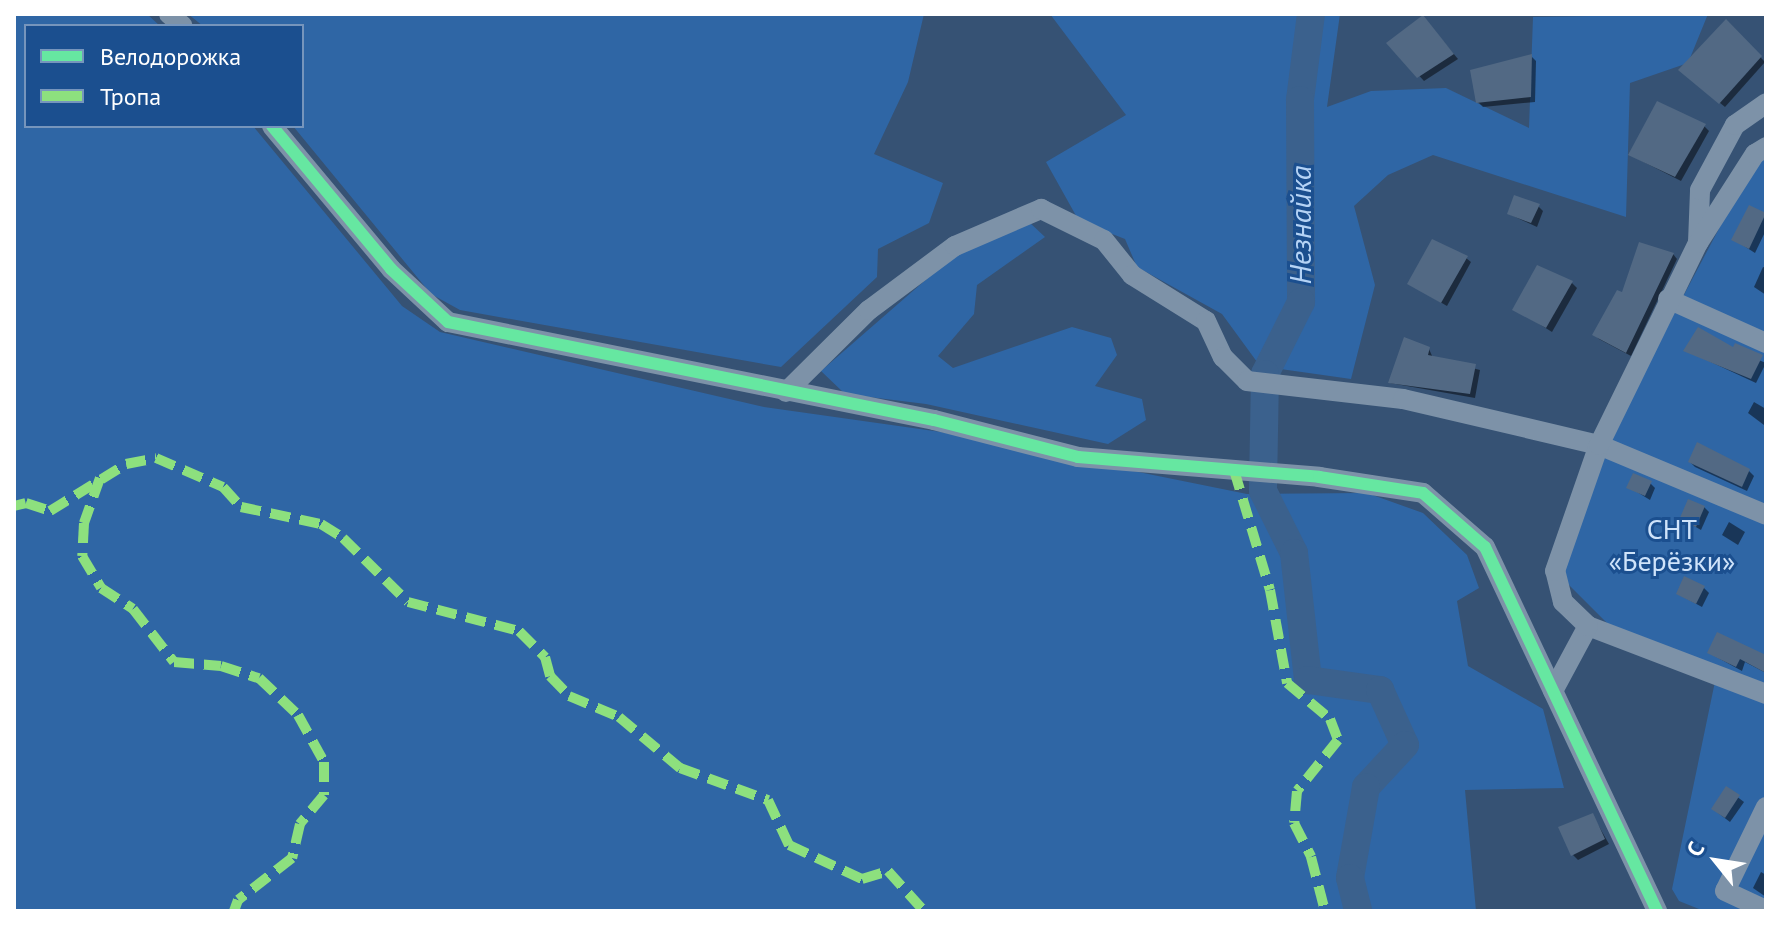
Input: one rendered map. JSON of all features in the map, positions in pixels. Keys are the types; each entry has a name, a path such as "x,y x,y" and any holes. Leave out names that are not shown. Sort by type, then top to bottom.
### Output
{"street":[{"path":"1698,243 1700,190 1735,125 1766,103"},
{"path":"274,128 391,269 448,322 934,420 1078,457 1319,477 1423,493 1485,547 1655,910"},
{"path":"1762,154 1698,243 1668,299 1599,445 1555,571 1563,602 1588,626 1766,694"},
{"path":"786,392 869,310 955,246 1041,209 1104,240 1132,275 1206,321 1223,357 1247,381 1403,399 1599,445 1766,515"},
{"path":"1668,299 1766,343"},
{"path":"1553,691 1588,626"},
{"path":"1766,807 1725,891 1766,910"}],"green space":[{"path":"14,14 147,14 158,24 24,24 24,128 255,128 402,306 440,332 764,407 941,432 1247,494 1367,493 1423,513 1467,555 1479,588 1457,601 1468,666 1543,709 1564,788 1465,790 1476,911 14,911"},
{"path":"188,14 924,14 908,82 874,154 943,183 929,223 878,249 877,277 781,367 460,310 431,294 295,128 304,128 304,24 200,24"},
{"path":"1050,14 1340,14 1327,107 1371,91 1446,88 1529,128 1533,17 1708,14 1688,63 1630,83 1626,217 1433,155 1388,175 1354,206 1375,285 1351,379 1260,366 1222,314 1137,267 1125,239 1079,221 1046,162 1126,115"},
{"name":"СНТ «Берёзки»","path":"1766,140 1766,911 1704,911 1679,901 1672,889 1718,667 1608,624 1562,578 1607,440"},
{"path":"1028,221 1045,237 977,285 974,314 938,356 953,368 1072,327 1111,338 1117,355 1095,386 1142,399 1146,420 1108,444 926,404 845,394 821,371 952,257"}],"building":[{"path":"1423,15 1454,54 1417,78 1386,43"},
{"path":"1726,19 1762,56 1719,104 1678,70"},
{"path":"1532,54 1531,97 1476,103 1470,70"},
{"path":"1657,101 1706,124 1675,177 1628,155"},
{"path":"1514,195 1540,204 1531,223 1507,214"},
{"path":"1749,205 1766,213 1749,249 1731,240"},
{"path":"1432,239 1468,256 1441,303 1407,284"},
{"path":"1639,242 1674,253 1626,353 1592,335 1617,290 1622,292"},
{"path":"1537,265 1573,281 1546,328 1512,310"},
{"path":"1698,327 1733,347 1735,343 1763,355 1751,379 1683,351"},
{"path":"1404,337 1430,347 1428,355 1476,364 1470,394 1388,383"},
{"path":"1697,442 1750,469 1742,487 1688,462"},
{"path":"1633,473 1652,481 1645,496 1626,488"},
{"path":"1688,499 1705,506 1696,527 1679,520"},
{"path":"1684,576 1705,586 1696,604 1676,594"},
{"path":"1717,632 1766,655 1766,673 1740,659 1736,667 1707,653"},
{"path":"1726,786 1740,795 1725,818 1711,809"},
{"path":"1593,813 1605,839 1571,856 1558,827"}],"waterway":[{"name":"Незнайка","path":"1311,14 1300,100 1301,302 1265,374 1263,491 1294,553 1308,680 1380,690 1405,745 1366,787 1350,878 1358,911"}],"marked path":[{"path":"14,506 26,503 50,511 126,464 156,458 223,487 241,507 321,524 343,538 408,602 519,631 545,657 550,676 569,696 619,717 680,768 768,800 789,845 862,879 888,871 924,911"},
{"path":"1234,470 1270,590 1287,683 1330,719 1338,740 1297,791 1294,823 1311,857 1325,911"},
{"path":"100,478 84,523 82,556 101,588 133,609 174,662 221,666 259,678 298,715 324,762 324,795 300,824 292,858 238,900 234,911"}],"cycle path":[{"path":"274,128 391,269 448,322 934,420 1078,457 1319,477 1423,493 1485,547 1657,911"}]}
